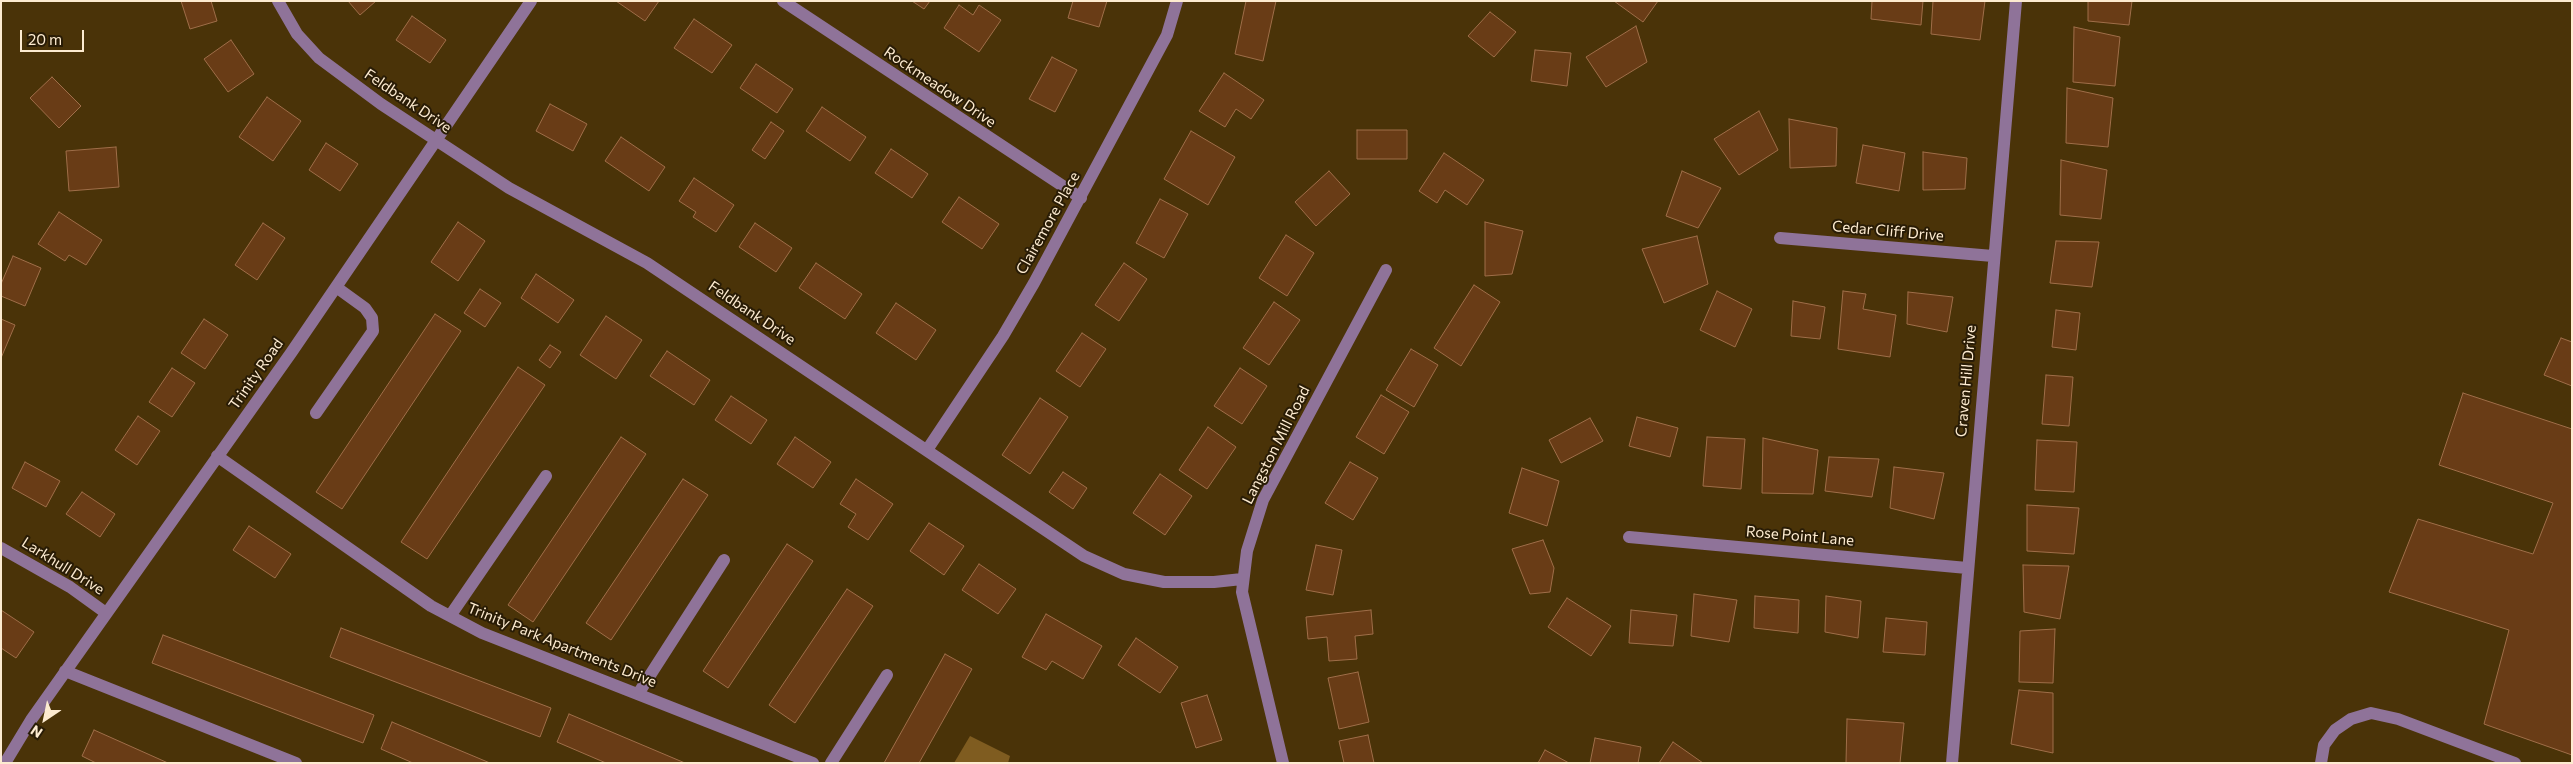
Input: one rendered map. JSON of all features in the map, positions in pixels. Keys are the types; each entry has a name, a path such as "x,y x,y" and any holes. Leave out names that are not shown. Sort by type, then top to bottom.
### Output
{"street":[{"name":"Feldbank Drive","path":"278,1 296,34 319,58 381,104 509,188 647,262 1084,556 1124,574 1164,582 1214,582 1242,579"},
{"name":"Trinity Road","path":"5,763 65,671 336,287 532,1"},
{"name":"Rockmeadow Drive","path":"783,1 1081,198"},
{"name":"Clairemore Place","path":"927,450 1003,336 1081,198 1167,35 1177,1"},
{"name":"Craven Hill Drive","path":"1952,763 1993,256 2016,1"},
{"name":"Cedar Cliff Drive","path":"1780,238 1993,256"},
{"name":"Langston Mill Road","path":"1283,763 1247,614 1242,579 1253,528 1264,500 1386,270"},
{"path":"316,414 373,331 372,318 364,308 336,287"},
{"name":"Trinity Park Apartments Drive","path":"218,456 431,606 482,633 813,763"},
{"path":"450,616 546,476"},
{"name":"Rose Point Lane","path":"1630,537 1967,568"},
{"name":"Larkhull Drive","path":"1,548 18,555 106,613"},
{"path":"638,694 724,560"},
{"path":"65,671 296,763"},
{"path":"831,763 887,675"},
{"path":"2321,763 2324,745 2335,730 2351,719 2371,713 2398,719 2515,763"}],"shaded area":[{"path":"970,736 1010,756 1008,763 954,763"}],"building":[{"path":"181,1 211,1 217,21 190,29"},
{"path":"348,1 376,1 360,15"},
{"path":"616,1 659,1 645,21"},
{"path":"912,1 930,1 924,9"},
{"path":"1073,1 1107,1 1099,27 1068,18"},
{"path":"1246,1 1276,1 1263,61 1235,54"},
{"path":"1614,1 1658,1 1643,22"},
{"path":"1872,1 1923,1 1921,25 1871,19"},
{"path":"1933,1 1985,1 1980,40 1931,34"},
{"path":"2088,1 2132,1 2129,25 2088,21"},
{"path":"959,5 973,15 979,5 1001,20 979,52 944,28"},
{"path":"1490,12 1516,32 1494,57 1468,36"},
{"path":"412,16 446,40 430,63 396,40"},
{"path":"694,19 732,45 712,73 674,48"},
{"path":"1636,26 1647,62 1606,87 1586,57"},
{"path":"2074,27 2120,37 2115,86 2073,82"},
{"path":"231,40 254,74 228,92 204,59"},
{"path":"1535,50 1571,53 1567,86 1531,81"},
{"path":"1052,57 1077,70 1055,112 1029,99"},
{"path":"756,64 793,89 777,113 740,88"},
{"path":"1224,73 1264,100 1251,119 1236,109 1225,127 1199,111"},
{"path":"52,77 81,106 59,128 30,98"},
{"path":"2067,88 2113,98 2108,147 2066,143"},
{"path":"267,97 301,121 273,161 239,137"},
{"path":"550,104 587,124 573,151 536,131"},
{"path":"822,107 866,137 850,161 806,131"},
{"path":"1759,111 1778,150 1739,175 1714,139"},
{"path":"1789,119 1837,128 1836,166 1790,168"},
{"path":"771,122 784,131 765,159 752,150"},
{"path":"1357,130 1407,130 1407,159 1357,159"},
{"path":"1191,131 1235,157 1208,205 1164,179"},
{"path":"621,137 665,167 649,191 605,161"},
{"path":"326,143 358,164 340,191 309,170"},
{"path":"1863,145 1905,153 1899,191 1856,183"},
{"path":"116,147 119,187 69,191 66,151"},
{"path":"891,149 928,174 912,198 875,173"},
{"path":"1923,152 1967,158 1965,189 1923,190"},
{"path":"1444,153 1484,180 1467,205 1445,190 1437,203 1419,191"},
{"path":"2061,160 2107,170 2101,219 2060,215"},
{"path":"1329,171 1350,194 1316,226 1295,202"},
{"path":"1682,171 1721,188 1698,228 1666,216"},
{"path":"694,178 734,205 716,232 693,217 696,212 679,201"},
{"path":"959,197 999,224 982,249 942,222"},
{"path":"1160,199 1188,214 1164,258 1136,243"},
{"path":"59,212 102,240 86,265 69,255 65,261 38,244"},
{"path":"458,222 485,241 458,281 431,262"},
{"path":"1485,222 1523,231 1512,274 1485,276"},
{"path":"263,223 285,238 257,280 235,265"},
{"path":"755,223 792,248 776,272 739,247"},
{"path":"1286,235 1314,253 1287,296 1259,278"},
{"path":"1697,236 1708,284 1664,303 1642,249"},
{"path":"2056,241 2099,242 2092,287 2050,283"},
{"path":"13,256 41,268 25,306 1,296 1,284"},
{"path":"816,263 862,294 845,319 799,288"},
{"path":"1124,263 1147,279 1119,321 1095,305"},
{"path":"536,274 574,300 558,323 521,298"},
{"path":"1474,285 1500,302 1461,366 1434,348"},
{"path":"480,289 501,303 485,327 464,313"},
{"path":"1717,291 1752,309 1735,347 1700,330"},
{"path":"1843,291 1866,294 1863,309 1896,315 1890,357 1838,349"},
{"path":"1908,292 1953,297 1947,332 1907,324"},
{"path":"1793,301 1825,307 1820,339 1791,336"},
{"path":"1274,302 1300,320 1269,365 1243,348"},
{"path":"896,303 936,330 916,360 876,333"},
{"path":"2056,310 2080,313 2076,350 2052,347"},
{"path":"435,314 461,331 342,509 316,492"},
{"path":"606,316 642,340 616,379 580,355"},
{"path":"1,319 15,325 1,358"},
{"path":"204,319 228,335 205,369 181,353"},
{"path":"1082,333 1106,349 1080,387 1056,371"},
{"path":"2561,338 2572,342 2572,386 2544,375"},
{"path":"550,345 561,352 550,368 539,360"},
{"path":"1411,349 1438,365 1414,407 1386,390"},
{"path":"667,351 710,380 694,405 650,376"},
{"path":"518,367 545,385 427,559 401,542"},
{"path":"172,368 195,383 172,417 149,402"},
{"path":"1240,368 1267,386 1242,424 1214,406"},
{"path":"2046,375 2073,377 2069,426 2042,424"},
{"path":"2463,393 2572,429 2572,755 2484,724 2509,630 2389,592 2418,519 2533,554 2553,503 2439,465"},
{"path":"1381,395 1409,412 1384,454 1356,437"},
{"path":"731,396 767,420 751,444 715,420"},
{"path":"1040,398 1068,417 1030,474 1002,455"},
{"path":"138,416 160,431 137,465 115,450"},
{"path":"1637,417 1678,428 1670,457 1629,446"},
{"path":"1590,418 1603,441 1561,463 1549,440"},
{"path":"1208,427 1236,447 1207,489 1179,470"},
{"path":"621,437 646,454 533,622 508,605"},
{"path":"795,437 831,462 813,488 777,464"},
{"path":"1707,437 1745,439 1741,489 1703,486"},
{"path":"1763,438 1818,450 1813,494 1762,493"},
{"path":"2037,440 2077,442 2074,492 2035,490"},
{"path":"1829,457 1879,459 1872,497 1825,491"},
{"path":"25,462 60,481 46,507 12,488"},
{"path":"1350,462 1378,478 1353,520 1325,503"},
{"path":"1894,467 1944,473 1934,519 1890,508"},
{"path":"1522,468 1559,481 1547,526 1509,513"},
{"path":"1063,472 1087,488 1073,509 1049,492"},
{"path":"1160,474 1192,496 1165,535 1133,513"},
{"path":"683,479 708,495 611,640 586,623"},
{"path":"856,479 893,504 868,540 848,527 856,514 840,504"},
{"path":"82,492 115,514 100,537 66,514"},
{"path":"2027,505 2079,508 2074,554 2027,551"},
{"path":"929,523 964,546 944,575 910,551"},
{"path":"249,526 291,554 275,578 233,550"},
{"path":"1543,540 1554,568 1550,592 1530,594 1512,549"},
{"path":"787,544 813,561 728,688 703,671"},
{"path":"1316,545 1342,550 1333,595 1306,590"},
{"path":"979,564 1016,589 998,614 962,590"},
{"path":"2023,565 2069,566 2060,619 2024,612"},
{"path":"847,589 873,606 795,723 769,705"},
{"path":"1694,594 1737,600 1729,642 1691,636"},
{"path":"1755,596 1799,600 1798,633 1754,628"},
{"path":"1826,596 1861,601 1858,638 1825,632"},
{"path":"1567,598 1611,626 1591,656 1548,627"},
{"path":"1,610 34,632 16,658 1,648"},
{"path":"1371,610 1373,634 1355,636 1357,659 1329,661 1327,637 1308,639 1306,617"},
{"path":"1631,610 1677,615 1673,646 1629,643"},
{"path":"1046,614 1102,646 1083,679 1052,661 1046,670 1022,657"},
{"path":"1886,618 1927,622 1925,655 1883,652"},
{"path":"341,628 551,708 540,737 330,657"},
{"path":"2055,629 2053,683 2019,682 2020,631"},
{"path":"163,635 374,715 363,743 152,663"},
{"path":"1136,638 1178,667 1160,693 1118,665"},
{"path":"945,654 972,669 919,763 884,763"},
{"path":"1358,672 1369,722 1339,729 1328,678"},
{"path":"2019,690 2053,693 2053,753 2011,744"},
{"path":"1207,695 1222,740 1196,748 1181,703"},
{"path":"569,714 685,763 606,763 557,742"},
{"path":"1847,719 1904,723 1900,763 1846,763"},
{"path":"392,722 490,763 413,763 381,749"},
{"path":"94,730 168,763 96,763 82,756"},
{"path":"1368,735 1374,763 1344,763 1339,741"},
{"path":"1595,738 1641,747 1638,763 1590,763"},
{"path":"1673,742 1703,763 1659,763"},
{"path":"1545,750 1569,763 1538,763"}]}
